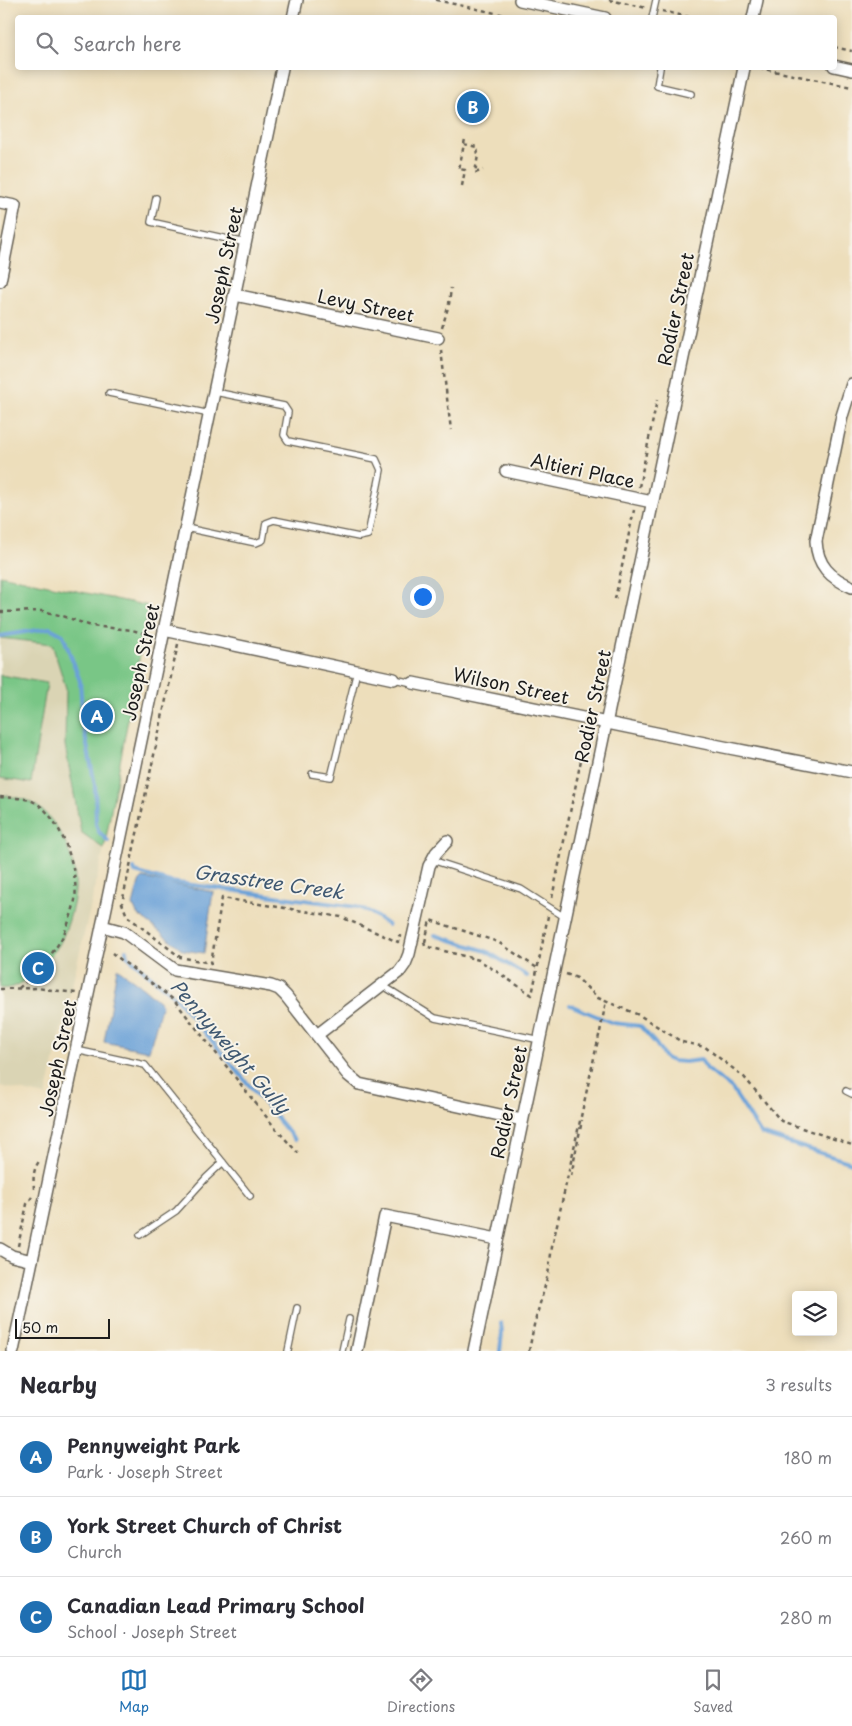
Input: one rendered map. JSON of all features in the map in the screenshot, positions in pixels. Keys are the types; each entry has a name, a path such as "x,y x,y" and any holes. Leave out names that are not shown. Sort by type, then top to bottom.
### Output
{"street":[{"path":"294,15 297,0"},
{"path":"520,0 591,15"},
{"path":"754,15 757,0"},
{"path":"837,67 852,70"},
{"name":"Joseph Street","path":"13,1351 282,70"},
{"name":"Rodier Street","path":"474,1351 744,70"},
{"path":"0,203 15,206 0,281"},
{"name":"Levy Street","path":"235,295 438,338"},
{"path":"852,384 842,416 816,541 819,558 826,571 838,581 852,587"},
{"name":"Altieri Place","path":"506,471 652,502"},
{"name":"Wilson Street","path":"163,635 180,634 394,679"},
{"name":"Wilson Street","path":"413,683 852,772"},
{"path":"317,1035 405,964 426,877 432,860 447,840"},
{"path":"102,926 124,932 175,970 279,988 348,1075 359,1084 522,1120"},
{"path":"357,1351 385,1216 497,1239"},
{"path":"0,1249 12,1256 32,1261"}],"lane":[{"path":"653,15 656,0"},
{"path":"660,70 657,86 691,94"},
{"path":"156,198 151,222 246,243"},
{"path":"186,528 256,543 263,540 266,523 274,520 359,537 368,535 381,470 376,459 288,441 284,435 288,412 284,406 215,392"},
{"path":"109,393 210,414"},
{"path":"312,774 331,777 357,671"},
{"name":"Wilson Street","path":"394,679 413,683"},
{"path":"432,860 521,889 566,918"},
{"path":"382,984 436,1018 540,1040"},
{"path":"76,1050 145,1065 250,1196"},
{"path":"140,1234 176,1211 223,1162"},
{"path":"288,1351 297,1308"},
{"path":"342,1351 349,1319"}],"path":[{"path":"436,0 504,15"},
{"path":"837,48 852,51"},
{"path":"769,70 852,87"},
{"path":"462,186 465,170 459,169 465,139"},
{"path":"464,144 477,147 478,155 475,173 483,170"},
{"path":"438,338 448,312 451,288"},
{"path":"441,351 451,430"},
{"path":"615,599 657,400"},
{"path":"0,612 43,611 91,626 163,635"},
{"path":"180,634 122,903 127,916 180,957 211,962 222,898 341,917 398,942 399,936 425,942"},
{"path":"537,968 498,942 430,920 425,942 425,946 479,960 532,995 585,741 579,733 576,733 579,718"},
{"path":"0,796 31,800 50,816 62,832 67,846 74,881 75,899 63,935 48,959 19,988"},
{"path":"112,953 172,997 298,1153"},
{"path":"554,971 573,976 593,994 639,1015 682,1042 704,1047 744,1077 781,1121 852,1145"},
{"path":"0,989 37,988 76,994"},
{"path":"571,1176 606,1001"},
{"path":"530,1351 534,1325 548,1275 552,1247 600,1032"}],"shaded area":[{"path":"0,638 52,644 66,688 65,745 81,832 104,849 46,1096 0,1086"}],"green space":[{"path":"0,575 149,606 104,849 81,832 65,745 66,688 52,644 0,638"},
{"path":"0,675 47,683 31,783 0,778"},
{"path":"0,795 23,799 43,811 59,831 65,843 70,855 75,878 75,895 71,913 59,945 28,978 18,985 6,988 0,988"}],"water":[{"path":"143,878 213,892 204,953 183,950 137,914 133,905 139,882"},
{"path":"117,968 162,1004 149,1051 104,1042"}],"waterway":[{"name":"Pennyweight Gully","path":"0,636 50,628 63,635 80,681 83,725 95,785 96,824 99,832 108,841"},
{"name":"Grasstree Creek","path":"134,869 135,872 170,882 357,907 370,912 388,925"},
{"name":"Grasstree Creek","path":"435,935 486,951 527,976"},
{"name":"Pennyweight Gully","path":"126,950 127,956 176,998 295,1140"},
{"name":"Grasstree Creek","path":"570,1005 613,1023 640,1026 656,1044 665,1058 672,1061 701,1060 707,1069 732,1089 761,1134 852,1163"},
{"name":"Pennyweight Gully","path":"500,1351 501,1323"}],"place":[{"name":"York Street Church of Christ","path":"473,107"},
{"name":"Pennyweight Park","path":"97,716"},
{"name":"Canadian Lead Primary School","path":"38,968"}]}
